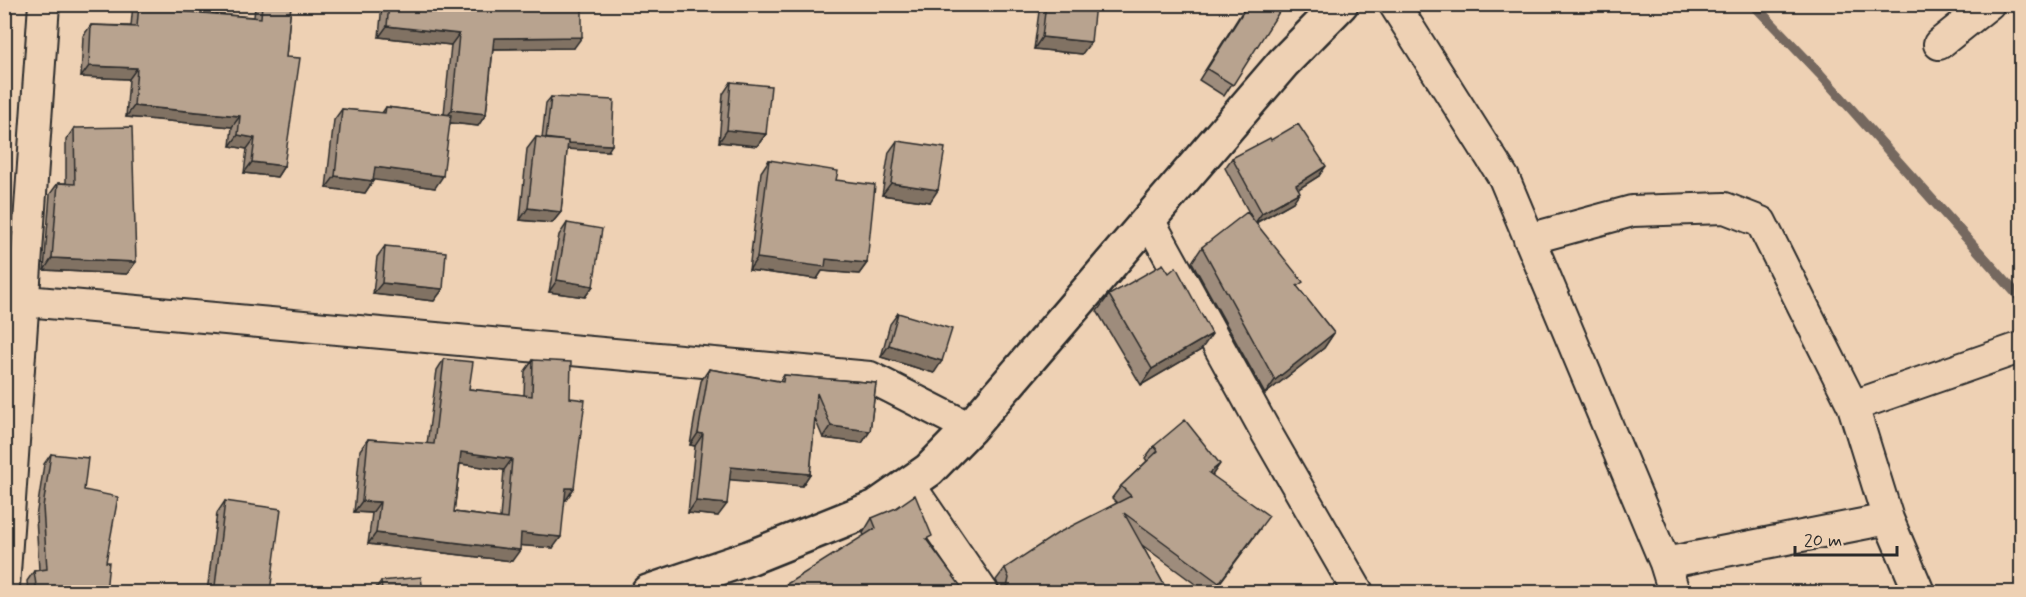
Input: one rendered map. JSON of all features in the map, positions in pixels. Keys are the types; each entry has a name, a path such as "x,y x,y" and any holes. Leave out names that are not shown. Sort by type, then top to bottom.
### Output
{"street":[{"path":"4,587 14,300 44,4"},
{"path":"648,592 749,558 876,507 929,470 969,428 1283,63 1341,4"},
{"path":"1394,4 1504,178 1665,563 1674,592"},
{"path":"1939,44 1986,6"},
{"path":"1529,239 1632,211 1725,208 1761,222 1853,406 1888,519 1919,592"},
{"path":"1149,220 1266,432 1358,592"},
{"path":"14,300 870,377 969,428"},
{"path":"1853,406 2009,352"},
{"path":"909,484 983,592"},
{"path":"1665,563 1888,519"}],"building":[{"path":"139,4 178,4 178,11 261,18 262,4 291,4 286,57 300,58 284,166 252,162 255,138 238,135 240,116 134,106 137,68 89,66 91,25 137,27"},
{"path":"389,4 582,4 582,37 494,38 486,114 452,110 459,34 387,26"},
{"path":"1046,4 1095,4 1091,42 1042,37"},
{"path":"1248,4 1284,4 1233,85 1207,69"},
{"path":"731,82 771,86 766,134 727,130"},
{"path":"551,97 614,100 612,145 568,143 568,141 546,139"},
{"path":"386,107 451,115 443,176 375,167 373,181 335,176 342,109 385,113"},
{"path":"1298,124 1326,166 1296,185 1300,192 1262,213 1232,158 1270,138 1271,140"},
{"path":"132,127 136,262 52,258 58,183 75,184 74,128"},
{"path":"536,137 568,141 561,212 528,208"},
{"path":"897,141 945,148 938,190 891,183"},
{"path":"769,160 838,171 836,180 875,185 867,263 826,259 825,267 757,258"},
{"path":"1247,212 1303,282 1297,286 1334,333 1275,380 1202,247"},
{"path":"567,223 602,229 593,286 557,280"},
{"path":"385,246 446,252 443,289 382,283"},
{"path":"1163,264 1169,273 1176,267 1212,334 1152,369 1109,295"},
{"path":"898,313 952,329 942,361 889,345"},
{"path":"444,359 473,362 469,389 532,396 533,360 571,362 570,398 585,400 574,488 566,488 561,537 521,533 520,550 376,533 380,502 362,501 368,439 434,444","holes":["461,452 512,459 507,519 454,512"]},
{"path":"709,369 783,382 784,375 876,383 870,431 831,426 817,393 810,474 731,467 727,504 696,501 703,434 698,433"},
{"path":"1185,420 1220,464 1209,473 1269,516 1219,583 1124,513 1168,592 1097,592 1093,586 1083,592 1010,592 1007,588 1009,578 1005,568 1058,533 1131,496 1121,486 1158,451 1154,446"},
{"path":"51,454 88,458 84,490 118,497 106,562 109,562 106,592 37,592 34,571 47,569 43,507"},
{"path":"915,495 932,536 926,539 965,592 786,592 782,587 876,528 872,518 896,508"},
{"path":"225,501 281,509 270,592 215,586"},
{"path":"421,577 423,592 382,592 381,581"}],"waterway":[{"path":"1753,4 1820,74 2022,300"}]}
